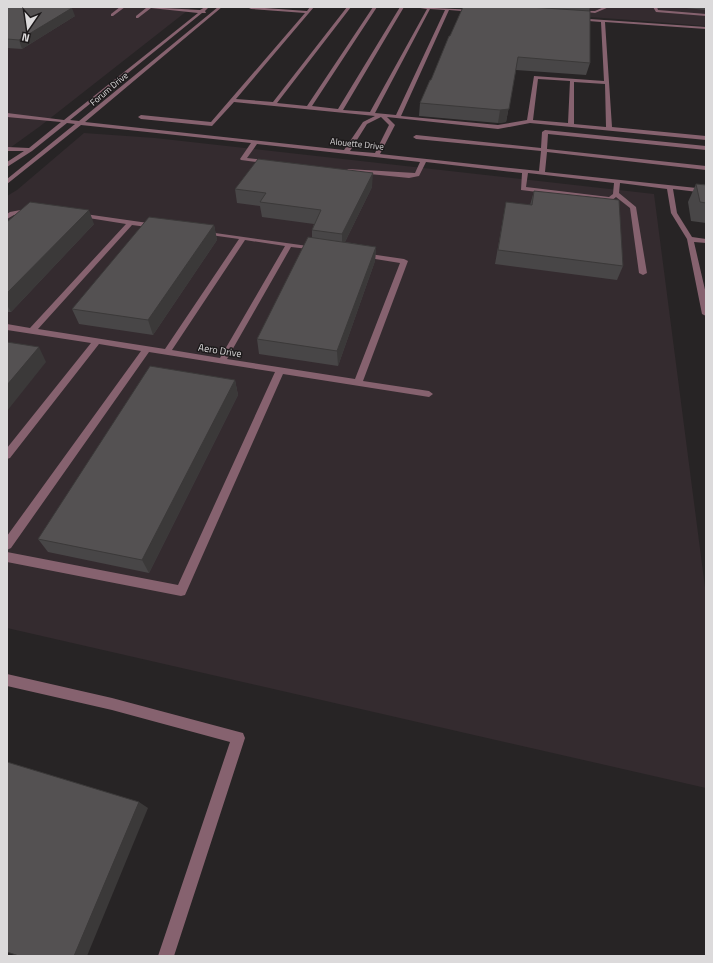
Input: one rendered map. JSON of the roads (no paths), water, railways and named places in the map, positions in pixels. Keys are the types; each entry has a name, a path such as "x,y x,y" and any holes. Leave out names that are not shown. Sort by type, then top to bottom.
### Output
{"street":[{"path":"112,15 123,7"},
{"path":"137,17 149,7 213,12"},
{"name":"Forum Drive","path":"7,166 66,122 207,7"},
{"name":"Forum Drive","path":"7,182 220,7"},
{"path":"252,7 251,8 308,12"},
{"path":"141,117 212,124 312,7"},
{"path":"274,104 349,7"},
{"path":"308,108 375,7"},
{"path":"340,111 402,7"},
{"path":"415,7 479,12"},
{"path":"570,10 595,12 607,7"},
{"path":"655,7 656,11 706,14"},
{"path":"372,114 428,8"},
{"path":"398,117 448,9"},
{"path":"572,19 706,28"},
{"path":"603,21 609,129"},
{"path":"530,121 536,77 607,83"},
{"path":"571,125 572,80"},
{"path":"233,100 498,127 530,121 706,138"},
{"name":"Alouette Drive","path":"7,115 706,191"},
{"path":"346,152 365,123 382,115"},
{"path":"377,155 392,125 382,115"},
{"path":"542,173 545,132 706,148"},
{"path":"416,137 706,168"},
{"path":"255,142 244,159 275,162"},
{"path":"7,149 30,150"},
{"path":"346,170 409,176 418,175 424,160"},
{"path":"525,171 523,189 611,199 616,194 617,181"},
{"path":"670,187 674,213 690,239 702,271 706,314"},
{"path":"616,194 633,207 643,273"},
{"path":"7,217 12,213 33,209 40,210"},
{"path":"71,214 161,226"},
{"path":"32,331 131,222"},
{"path":"198,232 320,249"},
{"path":"167,352 243,238"},
{"path":"690,239 706,241"},
{"path":"222,361 289,245"},
{"path":"358,255 404,261 358,383"},
{"name":"Aero Drive","path":"7,327 429,394"},
{"path":"7,455 96,342"},
{"path":"7,545 147,349"},
{"path":"7,557 181,591 280,371"},
{"path":"7,680 112,704 238,738 166,956"}]}
